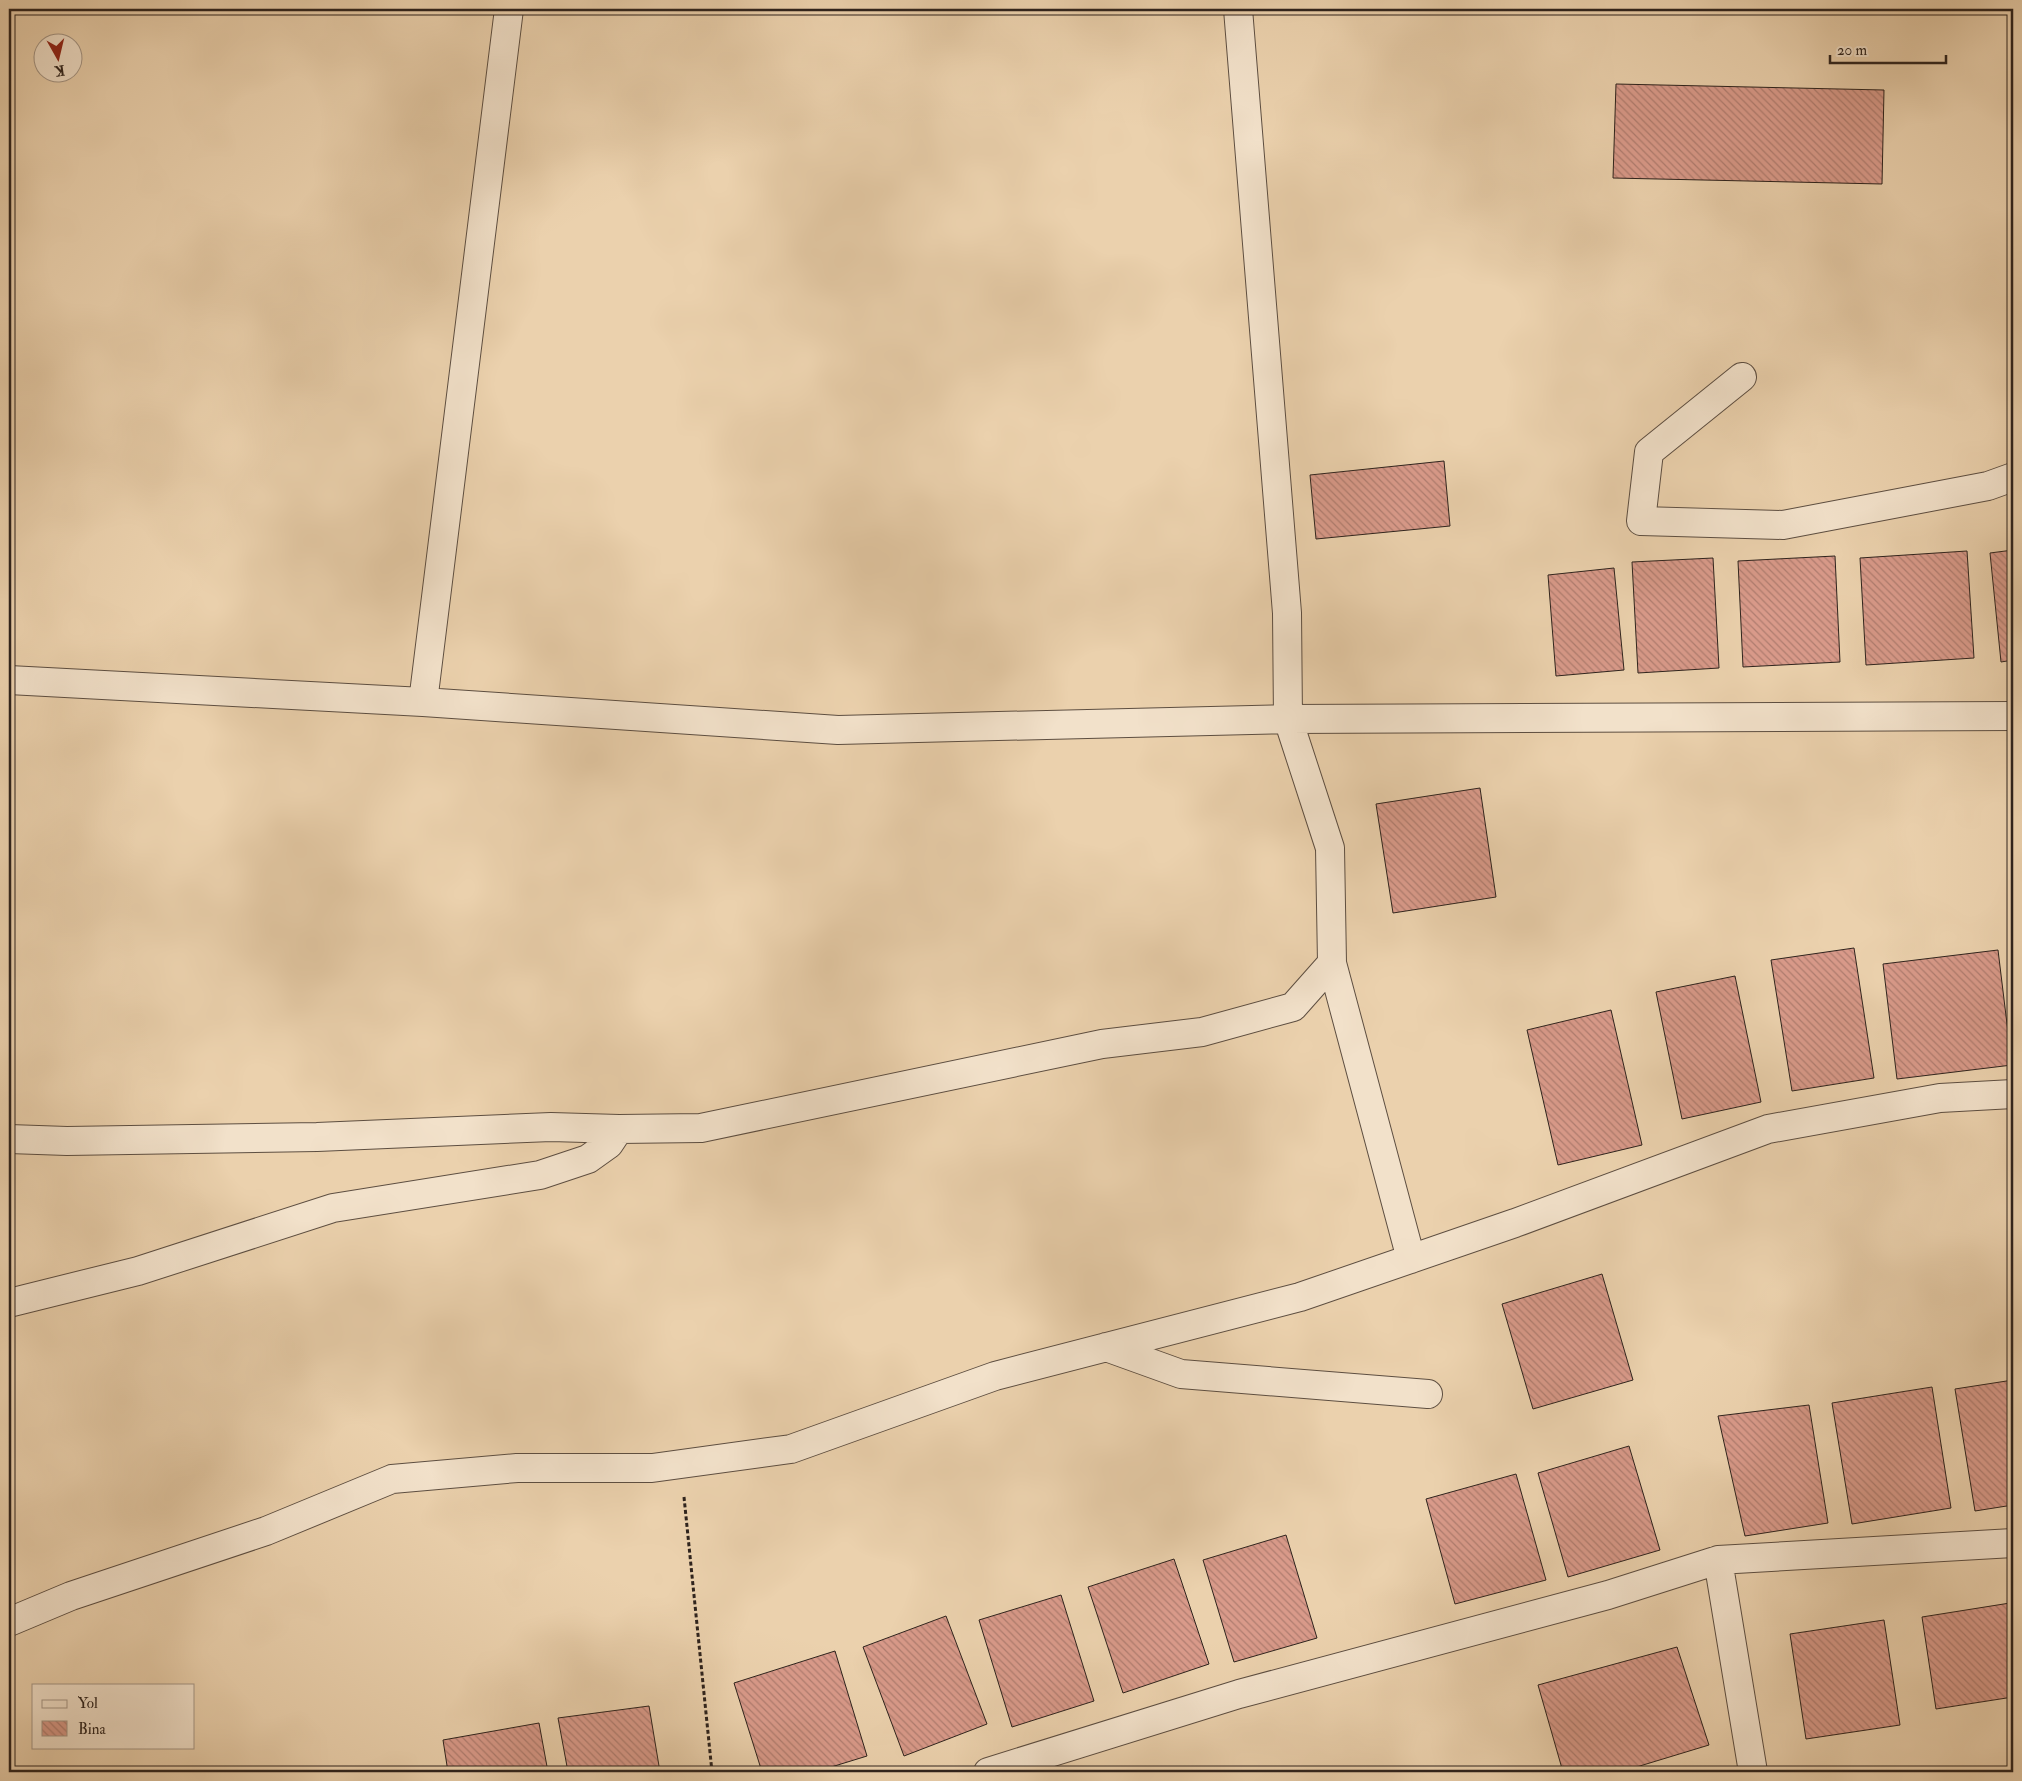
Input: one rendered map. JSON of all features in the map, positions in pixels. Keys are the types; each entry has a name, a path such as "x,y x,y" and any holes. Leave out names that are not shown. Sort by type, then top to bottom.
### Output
{"street":[{"path":"422,702 509,9"},
{"path":"1238,9 1287,613 1288,719 1330,848 1332,963 1411,1259"},
{"path":"1742,377 1649,452 1641,521 1783,525 1988,486 2013,477"},
{"path":"9,680 422,702 838,730 1288,719 2013,716"},
{"path":"9,1139 67,1141 317,1137 551,1127 619,1129 701,1128 1102,1044 1202,1032 1293,1006 1332,963"},
{"path":"9,1622 71,1596 266,1531 392,1479 517,1468 652,1468 791,1449 995,1376 1300,1297 1525,1219 1768,1128 1940,1098 2013,1094"},
{"path":"9,1303 138,1271 333,1208 540,1175 588,1159 609,1144 619,1129"},
{"path":"1106,1347 1180,1374 1428,1394"},
{"path":"988,1772 1240,1694 1608,1595 1718,1560 2013,1543"},
{"path":"1718,1560 1753,1772"}],"path":[{"path":"681,1464 712,1772"}],"building":[{"path":"1616,84 1884,90 1882,184 1613,178"},
{"path":"1444,461 1450,526 1316,539 1310,475"},
{"path":"2013,550 2013,660 2001,662 1990,553"},
{"path":"1967,551 1974,658 1866,665 1860,558"},
{"path":"1835,556 1840,662 1743,667 1738,561"},
{"path":"1713,558 1719,668 1638,673 1632,562"},
{"path":"1614,568 1624,670 1556,676 1548,575"},
{"path":"1480,788 1496,897 1393,913 1376,804"},
{"path":"1854,948 1874,1078 1792,1091 1771,960"},
{"path":"1998,950 2012,1065 1897,1079 1883,964"},
{"path":"1735,976 1761,1102 1682,1119 1656,992"},
{"path":"1611,1010 1642,1145 1558,1165 1527,1030"},
{"path":"1602,1274 1633,1380 1533,1409 1502,1304"},
{"path":"2013,1380 2013,1505 1975,1511 1955,1389"},
{"path":"1932,1387 1951,1508 1852,1524 1832,1403"},
{"path":"1809,1405 1828,1523 1745,1536 1718,1416"},
{"path":"1629,1446 1660,1550 1568,1577 1538,1473"},
{"path":"1516,1474 1546,1580 1455,1604 1426,1499"},
{"path":"1286,1535 1317,1638 1234,1662 1203,1560"},
{"path":"1174,1559 1209,1664 1123,1693 1088,1587"},
{"path":"1061,1595 1094,1701 1012,1727 979,1620"},
{"path":"2010,1603 2013,1624 2013,1697 1936,1709 1922,1617"},
{"path":"946,1616 987,1724 904,1756 863,1647"},
{"path":"1884,1620 1900,1725 1806,1739 1790,1634"},
{"path":"1677,1647 1709,1745 1620,1772 1563,1772 1538,1685"},
{"path":"835,1651 867,1756 815,1772 762,1772 734,1683"},
{"path":"649,1706 660,1772 568,1772 558,1718"},
{"path":"539,1723 548,1772 448,1772 443,1740"}]}
